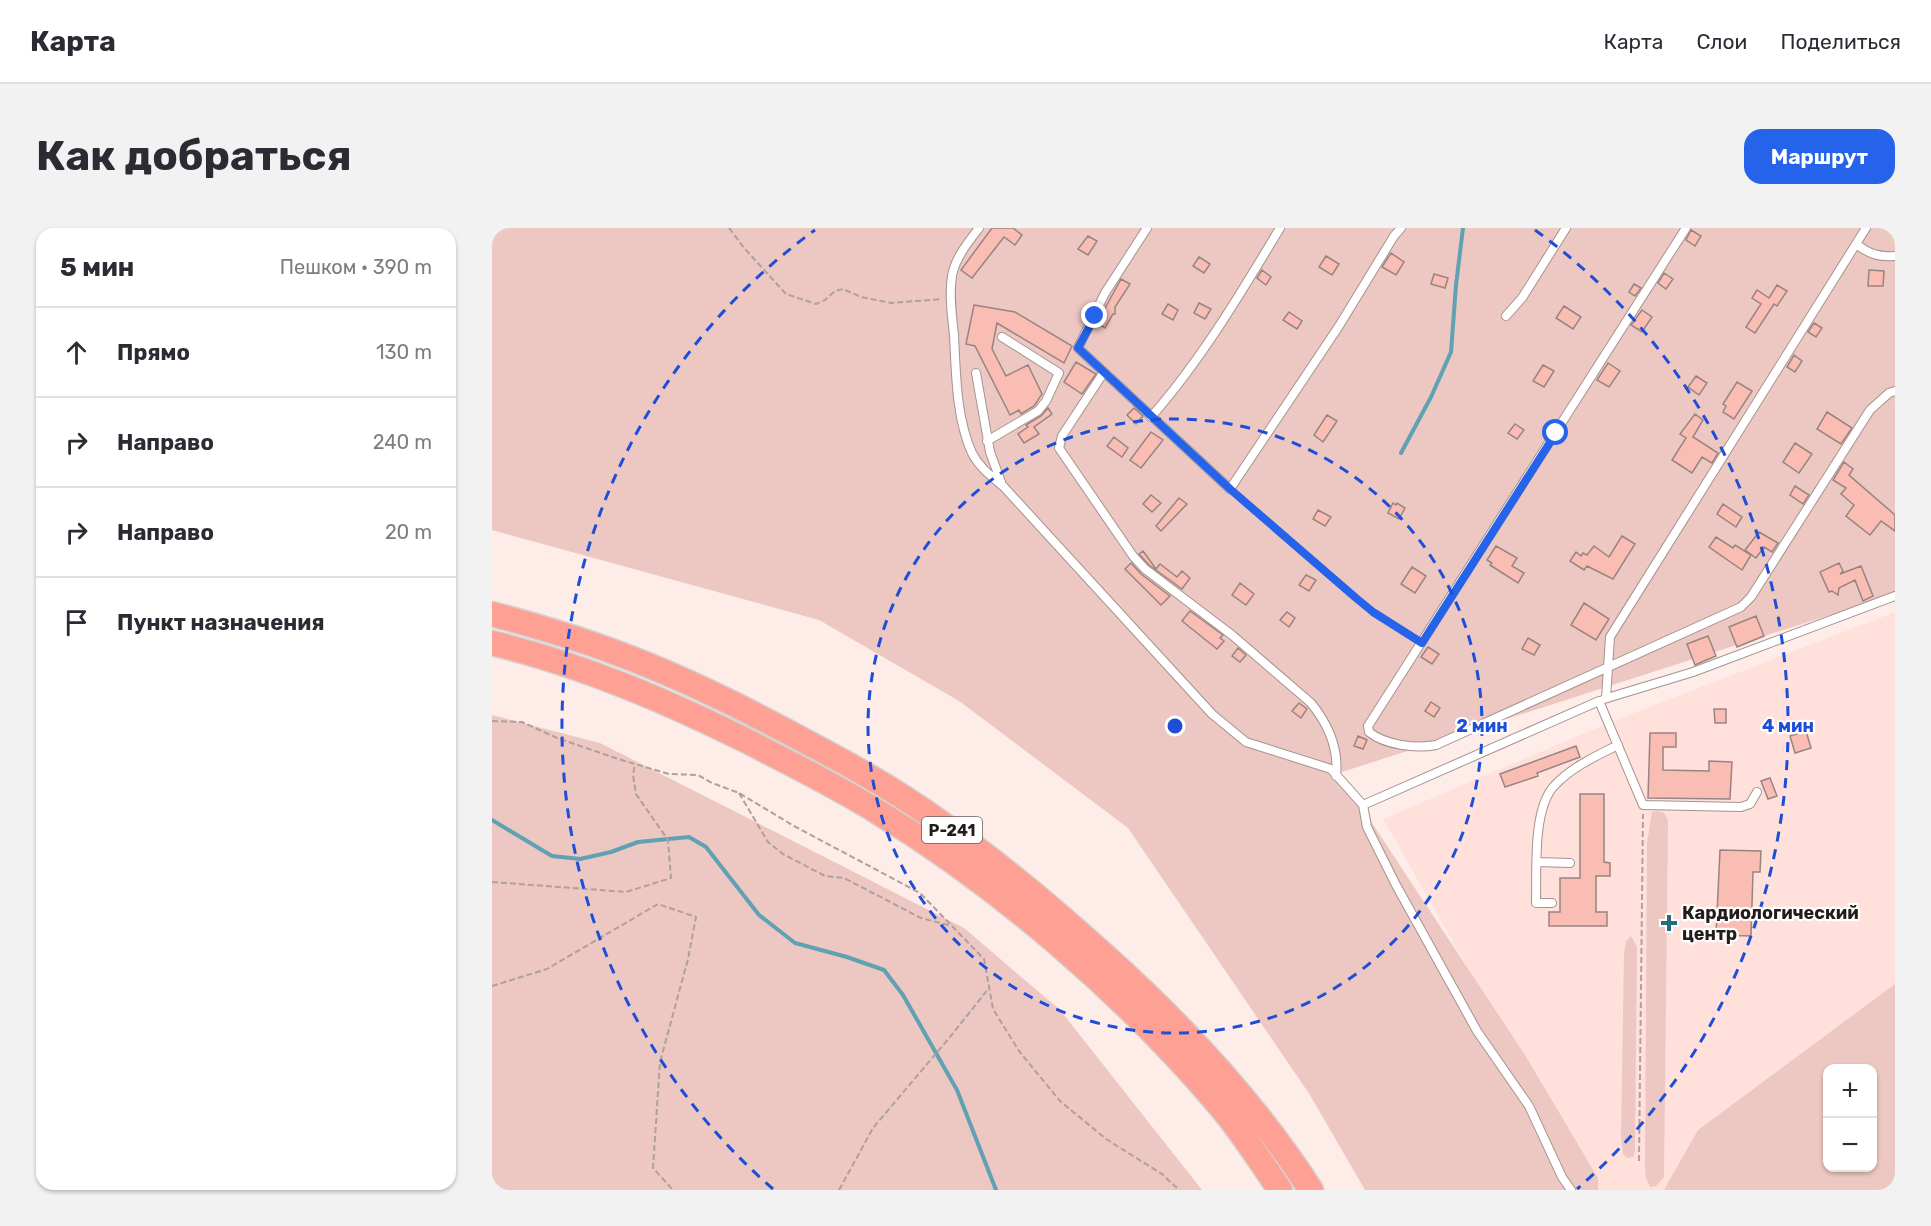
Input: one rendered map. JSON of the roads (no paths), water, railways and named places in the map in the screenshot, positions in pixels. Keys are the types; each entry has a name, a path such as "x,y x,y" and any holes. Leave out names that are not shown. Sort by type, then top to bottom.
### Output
{"highway":[{"name":"Р-241","path":"492,614 566,635 684,681 821,749 896,792 941,822 1070,924 1152,999 1244,1098 1311,1190"},
{"name":"Р-241","path":"492,643 573,666 708,722 785,760 926,843 979,881 1045,935 1143,1023 1221,1107 1280,1190"}],"lane":[{"path":"979,228 952,274 951,298 959,398 965,433 973,454 983,469 1003,486 1212,714 1246,742 1331,769 1363,805 1367,827 1396,885 1477,1031 1529,1106 1562,1177 1571,1190"},
{"path":"1147,228 1111,283 1078,348 1230,489 1339,326 1401,228"},
{"path":"1151,417 1168,398 1202,351 1280,228"},
{"path":"1506,315 1522,298 1566,228"},
{"path":"1686,228 1368,726 1370,732 1377,738 1411,746 1436,745 1741,607 1751,597 1870,410 1889,393 1895,391"},
{"path":"1757,792 1750,804 1741,807 1643,805 1618,745 1603,699 1610,637 1866,228"},
{"path":"1856,244 1867,253 1895,256"},
{"path":"987,441 1038,411 1046,402 1059,373 1002,338"},
{"path":"1104,372 1062,436 1059,448 1133,556 1145,569 1232,635 1311,703 1333,742 1338,758 1336,776"},
{"path":"976,373 987,441 993,464 1003,486"},
{"path":"1363,805 1603,699 1693,672 1895,596"},
{"path":"1552,903 1536,903 1541,812 1547,795 1553,786 1578,767 1618,745"},
{"path":"1538,862 1570,863"}],"waterway":[{"path":"1401,453 1431,397 1451,352 1463,228"},
{"path":"492,820 552,856 580,859 611,852 638,842 689,837 706,847 759,915 795,943 884,970 903,995 957,1090 996,1190"}],"place":[{"name":"Кардиологический центр","path":"1669,923"}]}
